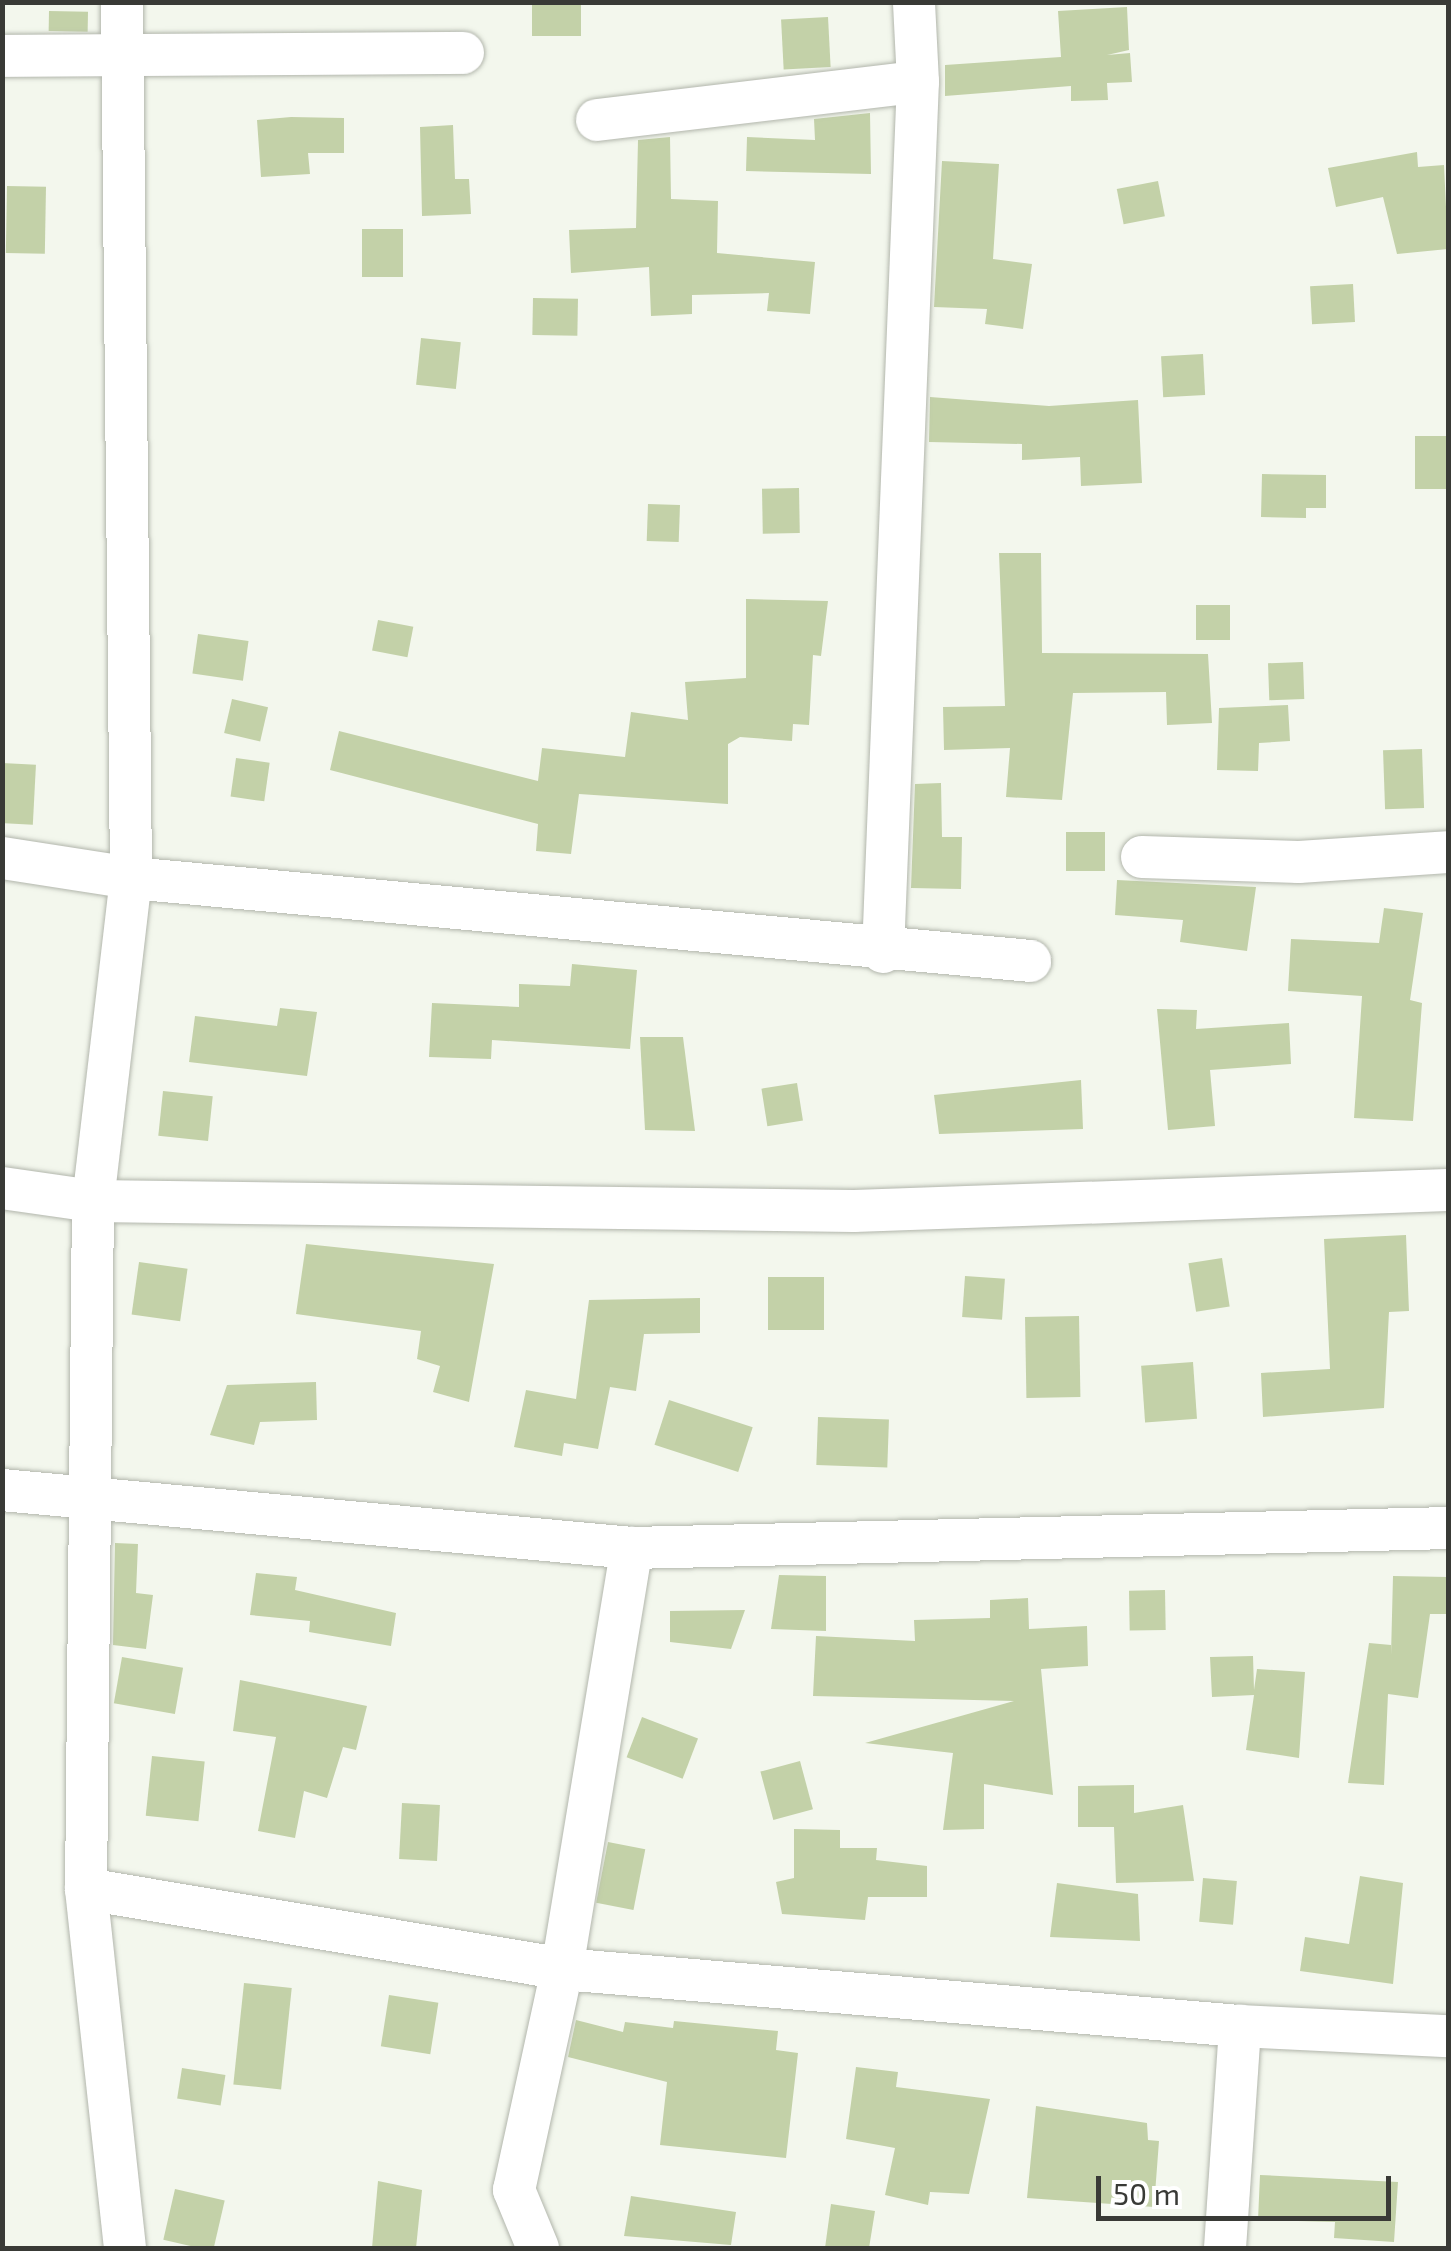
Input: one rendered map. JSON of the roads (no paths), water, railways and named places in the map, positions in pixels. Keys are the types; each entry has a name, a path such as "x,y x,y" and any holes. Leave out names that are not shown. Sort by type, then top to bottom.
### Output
{"street":[{"path":"122,2 127,60 131,878 93,1201 86,1498 86,1889 125,2248"},
{"path":"883,952 918,82 914,2"},
{"path":"2,56 127,60 464,53"},
{"path":"597,120 918,82"},
{"path":"1142,857 1300,862 1448,852"},
{"path":"2,858 131,878 883,952 1030,962"},
{"path":"2,1188 93,1201 854,1212 1448,1190"},
{"path":"2,1490 632,1548 1448,1528"},
{"path":"538,2248 514,2190 562,1969 632,1548"},
{"path":"86,1889 562,1969 1240,2026 1448,2036"},
{"path":"1225,2248 1240,2026"}]}
